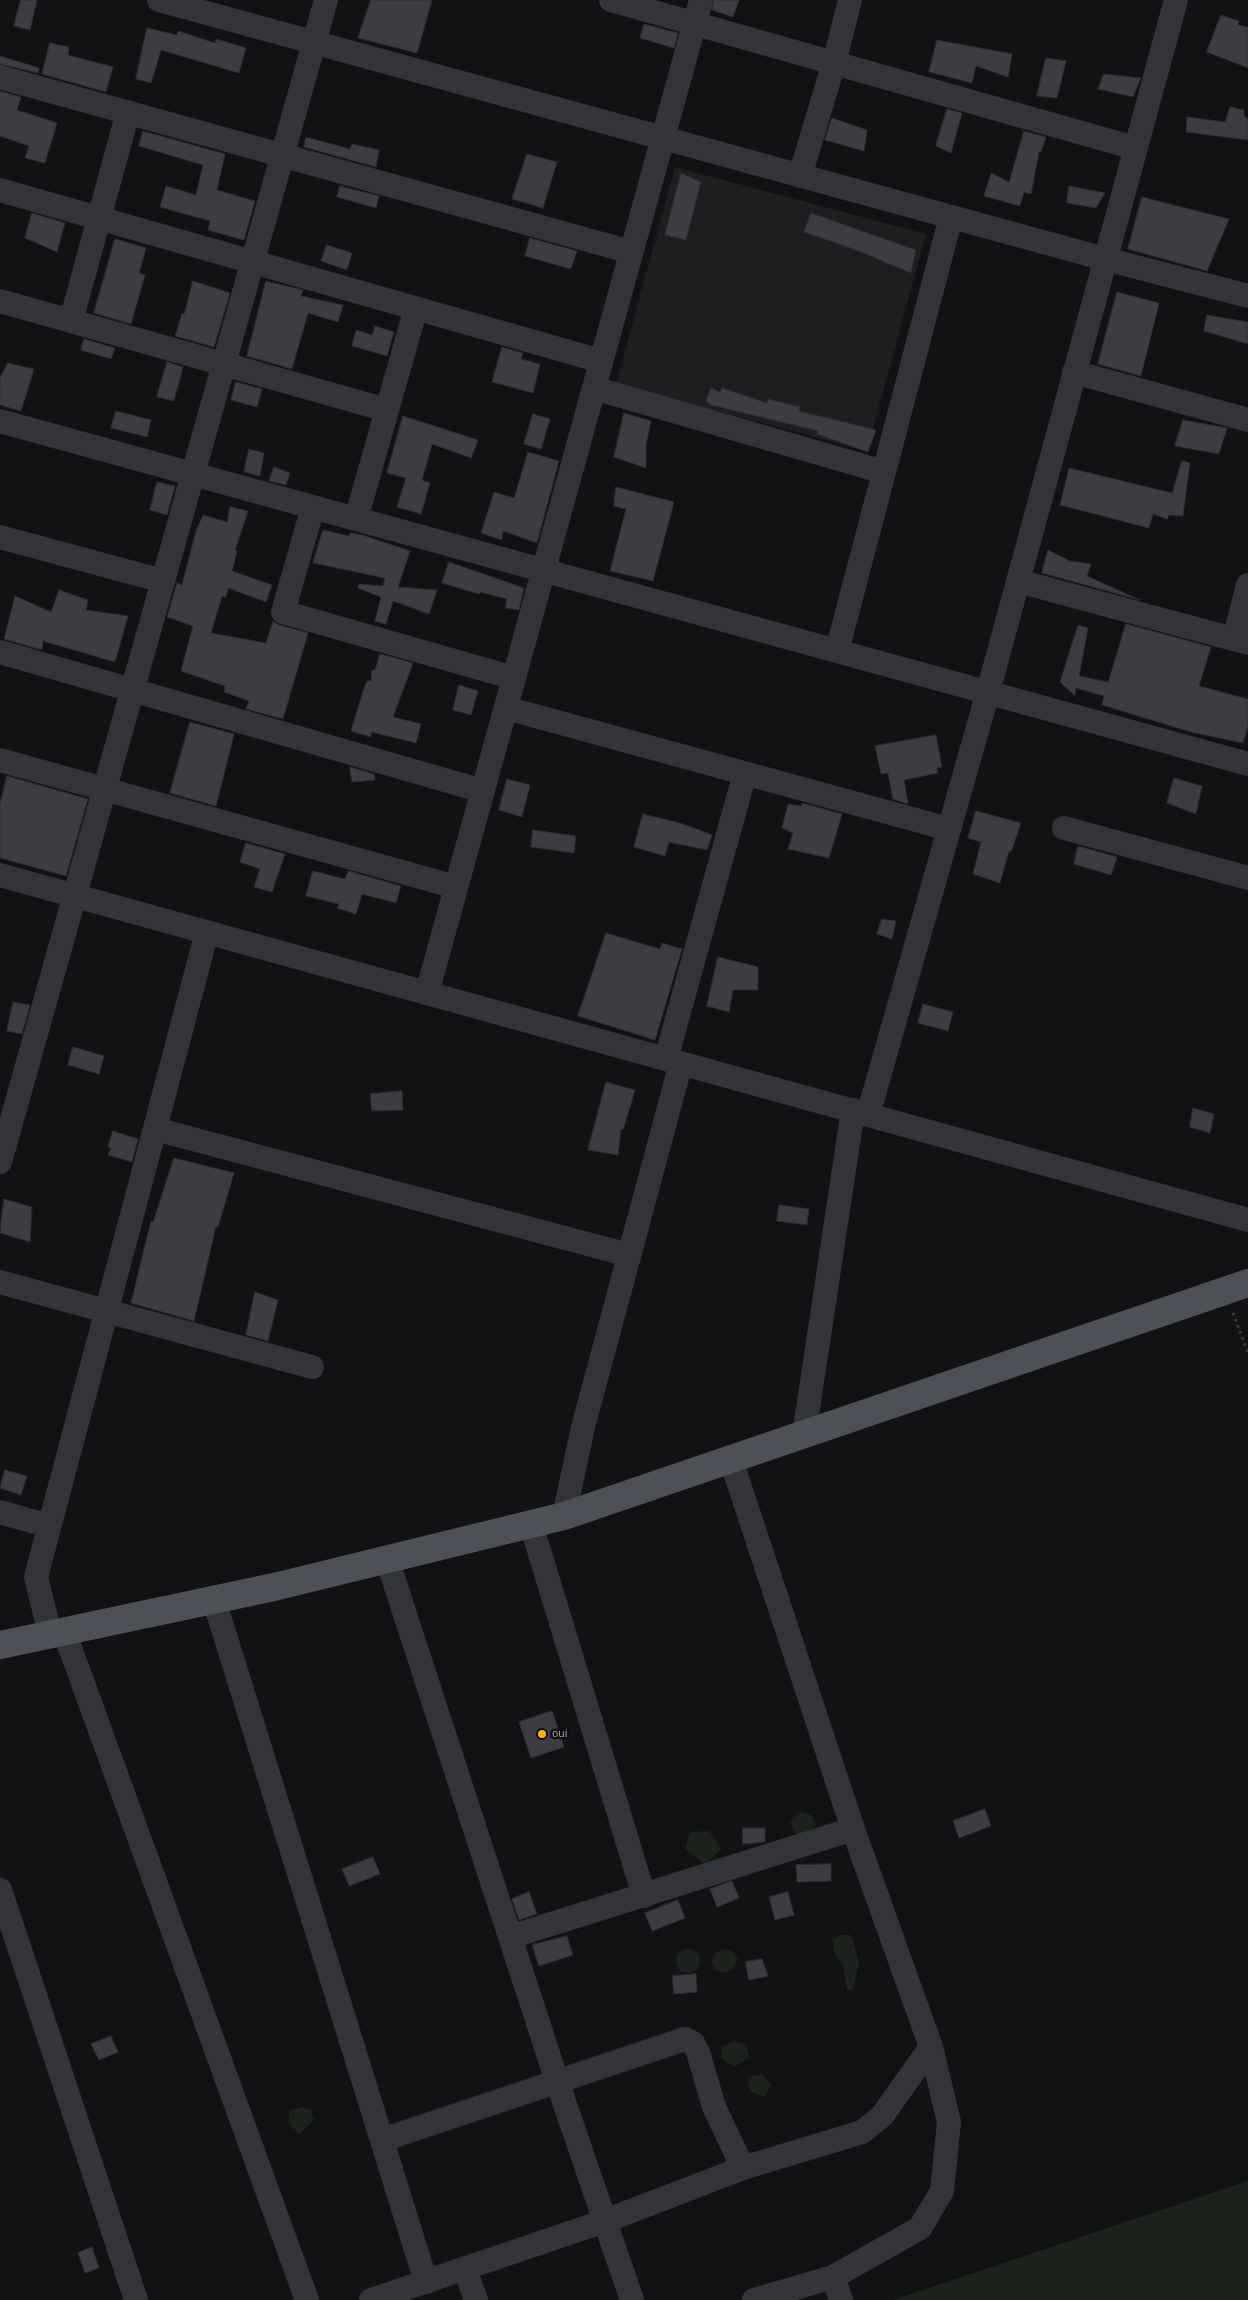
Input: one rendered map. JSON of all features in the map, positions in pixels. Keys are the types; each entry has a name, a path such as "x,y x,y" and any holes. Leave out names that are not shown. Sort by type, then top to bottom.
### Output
{"main road":[{"path":"0,1645 274,1587 564,1516 1236,1287"}],"street":[{"path":"159,0 950,217 1248,296"},
{"path":"0,1162 10,1090 75,895 326,0"},
{"path":"611,0 1135,148"},
{"path":"427,993 701,0"},
{"path":"800,176 834,62 850,0"},
{"path":"804,1435 861,1113 949,829 988,692 1176,0"},
{"path":"0,77 631,252"},
{"path":"71,321 128,112"},
{"path":"0,190 601,361"},
{"path":"837,651 950,217"},
{"path":"0,301 388,410"},
{"path":"356,519 416,308"},
{"path":"1074,372 1248,420"},
{"path":"594,388 884,472"},
{"path":"0,422 1248,764"},
{"path":"314,507 283,612 514,678"},
{"path":"0,537 163,580"},
{"path":"1018,581 1241,641 1248,585"},
{"path":"0,652 483,792"},
{"path":"506,708 949,829"},
{"path":"0,760 456,887"},
{"path":"564,1516 582,1427 629,1256 673,1061 745,773"},
{"path":"1064,828 1248,878"},
{"path":"0,875 1248,1220"},
{"path":"207,932 36,1577 307,2300"},
{"path":"155,1129 629,1256"},
{"path":"0,1282 312,1367"},
{"path":"731,1460 852,1829 930,2048 949,2122 942,2191 920,2228 833,2277 754,2300"},
{"path":"0,1512 49,1526"},
{"path":"531,1524 644,1896"},
{"path":"386,1559 557,2082 632,2300"},
{"path":"214,1600 426,2282"},
{"path":"510,1937 852,1829"},
{"path":"0,1890 136,2300"},
{"path":"382,2140 685,2039 693,2043 698,2052 714,2107 743,2168"},
{"path":"371,2300 605,2221 743,2168 862,2132 882,2116 930,2048"},
{"path":"464,2269 476,2300"},
{"path":"833,2277 841,2300"}],"path":[{"path":"1236,1287 1248,1353"}],"shaded area":[{"path":"675,167 926,234 867,451 616,384"},
{"path":"799,1812 811,1815 816,1825 804,1837 794,1832 790,1821"},
{"path":"709,1831 722,1849 705,1864 685,1849 690,1832"},
{"path":"841,1935 851,1935 859,1962 853,1990 847,1990 843,1965 834,1952 833,1939"},
{"path":"688,1949 696,1953 700,1961 696,1969 688,1973 680,1969 676,1961 680,1953"},
{"path":"721,1949 732,1951 738,1959 732,1970 725,1973 716,1970 711,1963 713,1956"},
{"path":"734,2041 746,2044 749,2057 735,2067 721,2058 722,2047"},
{"path":"762,2074 771,2085 764,2097 750,2091 748,2077"},
{"path":"302,2107 311,2110 314,2120 299,2134 289,2124 289,2113"},
{"path":"1248,2181 1248,2300 893,2300 1212,2193"}],"building":[{"path":"21,0 37,0 30,30 14,26"},
{"path":"371,0 432,0 417,53 358,38"},
{"path":"714,0 739,0 733,17 712,10"},
{"path":"1221,15 1239,21 1238,25 1248,27 1248,68 1207,52"},
{"path":"644,24 678,33 674,48 640,38"},
{"path":"147,28 177,35 178,31 215,43 216,39 246,48 239,73 161,50 151,83 136,79"},
{"path":"937,40 1012,54 1008,77 976,66 972,83 929,72"},
{"path":"50,43 69,47 68,55 113,67 106,92 42,74"},
{"path":"0,56 39,68 38,73 0,64"},
{"path":"1046,58 1066,61 1057,98 1037,96"},
{"path":"1104,74 1141,78 1133,97 1098,89"},
{"path":"0,91 21,97 17,110 57,123 45,163 25,158 29,146 0,136"},
{"path":"1230,107 1244,110 1244,116 1248,119 1248,140 1186,132 1187,117 1225,122"},
{"path":"947,109 962,113 951,153 936,146"},
{"path":"832,118 867,130 864,151 825,140"},
{"path":"143,131 225,154 217,190 255,201 244,240 208,230 210,221 160,207 166,186 196,195 203,165 139,146"},
{"path":"1024,131 1046,137 1041,152 1039,152 1031,194 1024,192 1020,206 984,196 991,173 1009,182"},
{"path":"306,137 350,149 352,144 379,150 376,167 304,147"},
{"path":"527,154 557,162 543,208 512,199"},
{"path":"681,173 701,182 686,240 665,235"},
{"path":"340,186 379,196 376,208 337,197"},
{"path":"1069,186 1105,193 1096,208 1067,203"},
{"path":"1142,197 1229,219 1207,271 1128,249"},
{"path":"32,213 65,223 57,252 25,238"},
{"path":"811,213 916,250 911,273 856,250 804,232"},
{"path":"530,238 577,251 571,269 525,256"},
{"path":"115,239 146,248 139,273 145,275 131,324 94,313"},
{"path":"327,245 352,253 347,270 321,261"},
{"path":"193,281 230,293 214,347 175,336 182,313 184,314"},
{"path":"266,281 303,290 301,296 343,305 338,322 308,313 292,369 247,356"},
{"path":"1117,292 1159,303 1141,376 1098,364"},
{"path":"1207,315 1248,322 1248,344 1204,331"},
{"path":"375,326 394,332 387,356 352,346 356,330 372,335"},
{"path":"84,339 115,348 111,359 81,350"},
{"path":"502,347 523,353 521,359 540,364 533,393 492,382"},
{"path":"167,362 183,367 174,401 157,397"},
{"path":"8,363 34,369 21,411 0,405 0,378"},
{"path":"236,382 262,389 257,407 231,400"},
{"path":"711,388 720,392 722,388 767,403 768,399 800,407 799,411 876,430 868,452 817,434 818,431 711,405 706,401"},
{"path":"116,411 151,420 147,437 111,428"},
{"path":"624,413 651,421 646,445 646,468 614,457"},
{"path":"533,414 550,419 541,449 524,444"},
{"path":"403,416 478,440 471,458 432,444 422,480 430,483 421,514 397,507 406,478 387,473"},
{"path":"1183,420 1227,428 1219,454 1175,446"},
{"path":"249,449 264,453 260,476 244,472"},
{"path":"528,452 559,461 537,543 503,531 502,540 481,533 494,492 514,498"},
{"path":"1182,461 1190,463 1183,516 1169,515 1167,519 1153,514 1149,528 1060,505 1069,468 1172,493"},
{"path":"274,467 290,473 286,485 269,481"},
{"path":"157,482 175,486 167,515 150,510"},
{"path":"616,487 674,502 653,581 610,571 626,509 614,506"},
{"path":"230,507 248,511 235,550 237,551 232,571 272,585 266,602 228,588 226,597 222,596 211,633 266,643 273,621 279,625 308,633 283,719 246,709 249,701 224,692 225,686 181,671 193,626 167,617 177,583 182,585 196,531 203,515 227,522"},
{"path":"323,530 349,536 350,533 362,535 410,551 398,587 437,590 429,614 393,601 386,624 375,621 381,597 358,588 359,584 383,586 385,578 313,563"},
{"path":"1048,550 1070,561 1091,564 1087,576 1140,600 1042,573"},
{"path":"449,562 524,588 519,610 505,608 507,599 480,592 479,594 442,583"},
{"path":"59,590 88,600 86,610 128,616 115,662 43,641 42,650 4,639 15,596 51,612"},
{"path":"1126,624 1211,647 1199,686 1248,699 1248,727 1243,743 1191,732 1102,705 1104,696 1076,688 1075,696 1060,682 1078,625 1088,628 1079,676 1108,682"},
{"path":"380,654 413,663 393,717 421,724 416,743 371,732 371,737 351,731 363,691 367,681 371,681 372,670 375,670"},
{"path":"459,685 478,691 471,715 453,710"},
{"path":"190,722 234,734 216,806 170,793"},
{"path":"936,735 942,767 937,768 938,773 904,780 908,804 893,799 888,773 881,774 875,746"},
{"path":"350,767 374,774 375,780 352,782"},
{"path":"7,776 88,799 66,876 0,858 0,804"},
{"path":"1174,778 1202,786 1196,814 1167,803"},
{"path":"507,779 530,785 522,817 499,810"},
{"path":"802,803 842,814 829,858 788,849 793,833 782,828 788,804 801,806"},
{"path":"976,811 1021,823 1011,852 1009,851 1000,883 973,874 981,842 968,838"},
{"path":"643,814 683,824 712,835 707,850 669,842 665,856 634,847"},
{"path":"533,830 576,836 574,853 531,847"},
{"path":"246,843 285,854 272,892 254,887 260,869 240,862"},
{"path":"1078,846 1117,857 1111,875 1074,864"},
{"path":"313,871 345,879 348,871 401,886 396,903 362,894 356,914 337,908 339,904 306,896"},
{"path":"882,919 896,921 892,939 877,934"},
{"path":"606,933 660,949 662,943 682,949 655,1040 578,1016"},
{"path":"718,957 758,967 758,990 733,990 729,1012 707,1006"},
{"path":"13,1002 30,1005 22,1034 7,1031"},
{"path":"923,1004 953,1012 948,1031 918,1023"},
{"path":"73,1047 104,1056 99,1074 68,1065"},
{"path":"606,1082 635,1090 623,1130 621,1129 618,1155 588,1150"},
{"path":"402,1091 403,1110 372,1111 370,1094"},
{"path":"1193,1108 1214,1114 1210,1133 1190,1127"},
{"path":"113,1131 138,1139 132,1162 108,1155 111,1148 108,1147"},
{"path":"174,1158 234,1173 218,1227 216,1226 194,1321 131,1303 151,1221 153,1222"},
{"path":"4,1199 32,1207 30,1242 0,1233"},
{"path":"779,1205 809,1209 807,1225 777,1221"},
{"path":"255,1292 278,1300 268,1341 246,1335"},
{"path":"5,1470 27,1476 21,1495 0,1488"},
{"name":"oui","path":"552,1711 564,1747 531,1758 519,1722"},
{"path":"985,1809 991,1826 959,1838 953,1821"},
{"path":"743,1828 765,1828 765,1842 743,1844"},
{"path":"373,1857 380,1874 349,1886 342,1869"},
{"path":"831,1864 831,1881 797,1882 796,1865"},
{"path":"732,1881 739,1898 717,1907 710,1889"},
{"path":"529,1892 537,1914 519,1920 512,1899"},
{"path":"788,1892 794,1915 775,1920 769,1897"},
{"path":"678,1900 685,1918 652,1931 645,1913"},
{"path":"567,1936 573,1955 539,1966 532,1945"},
{"path":"762,1959 768,1976 749,1980 745,1962"},
{"path":"696,1974 697,1992 674,1994 672,1976"},
{"path":"111,2036 118,2052 99,2060 91,2044"},
{"path":"92,2247 99,2268 85,2273 78,2253"}],"place":[{"name":"oui","path":"542,1734"}]}
